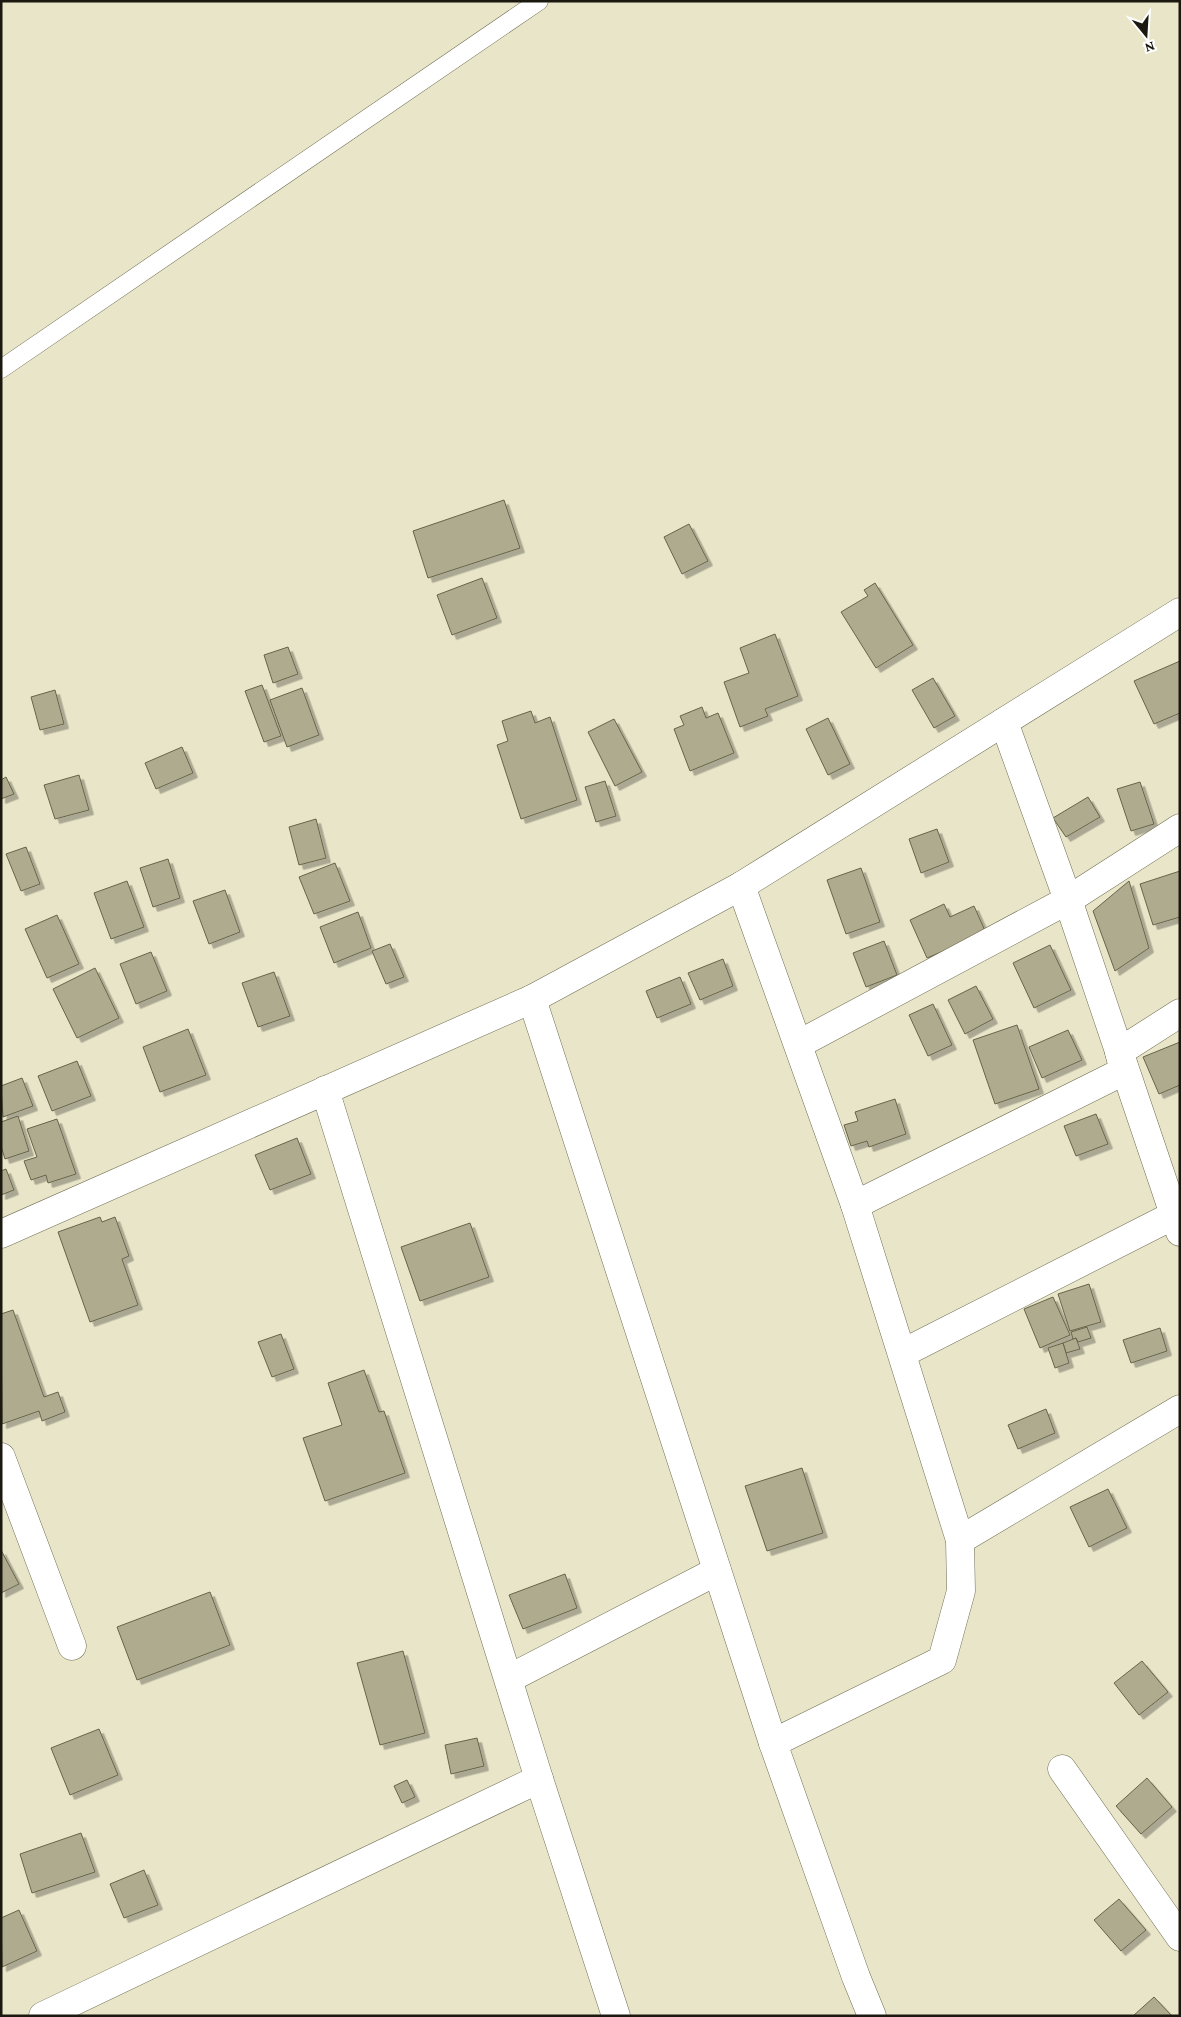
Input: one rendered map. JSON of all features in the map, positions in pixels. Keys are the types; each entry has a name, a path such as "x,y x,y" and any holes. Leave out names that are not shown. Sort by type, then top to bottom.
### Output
{"street":[{"path":"1,1234 532,999 741,886 1180,612"},
{"path":"903,1353 1176,1208 1122,1061 1068,900 1004,722"},
{"path":"799,1044 1068,900 1180,828"},
{"path":"741,886 855,1205 903,1353 960,1540 961,1591 942,1660 773,1743"},
{"path":"532,999 773,1743 856,1977 872,2016"},
{"path":"855,1205 1122,1061 1180,1013"},
{"path":"325,1090 510,1678 539,1779 616,2016"},
{"path":"960,1540 1180,1409"},
{"path":"1,1457 72,1646"},
{"path":"510,1678 717,1571"},
{"path":"1062,1769 1180,1937"},
{"path":"43,2016 539,1779"}],"lane":[{"path":"1,370 539,1"}],"building":[{"path":"504,500 520,548 428,578 413,531"},
{"path":"689,524 708,561 682,574 664,537"},
{"path":"482,578 497,618 452,635 437,595"},
{"path":"875,583 913,645 876,668 841,612 868,596 864,590"},
{"path":"775,634 798,696 765,709 768,716 740,727 724,682 749,673 740,648"},
{"path":"288,647 298,674 273,683 264,655"},
{"path":"1180,661 1180,713 1154,724 1134,681"},
{"path":"933,678 955,716 934,728 912,690"},
{"path":"262,685 281,736 264,742 245,691"},
{"path":"302,688 319,735 287,747 270,700"},
{"path":"55,690 64,724 40,730 31,697"},
{"path":"702,707 706,718 718,713 734,753 690,771 674,729 684,725 680,716"},
{"path":"531,711 535,723 550,717 577,800 521,819 497,745 508,741 502,721"},
{"path":"828,718 850,764 828,775 806,729"},
{"path":"614,719 642,772 615,786 588,732"},
{"path":"182,747 193,773 156,789 145,763"},
{"path":"79,775 89,810 55,819 44,785"},
{"path":"6,777 14,794 1,799 1,780"},
{"path":"605,781 616,816 596,822 585,787"},
{"path":"1140,782 1154,824 1131,831 1117,789"},
{"path":"1088,797 1100,817 1066,837 1053,818"},
{"path":"316,819 326,858 299,865 289,827"},
{"path":"937,829 949,862 921,873 909,839"},
{"path":"26,847 40,884 21,891 6,854"},
{"path":"168,859 180,898 153,907 140,868"},
{"path":"335,863 350,901 314,914 299,877"},
{"path":"861,868 880,922 846,934 827,880"},
{"path":"1180,871 1180,917 1153,925 1140,884"},
{"path":"127,881 144,927 111,939 94,893"},
{"path":"1129,881 1149,948 1115,971 1093,911"},
{"path":"225,890 240,932 209,944 193,901"},
{"path":"944,904 950,917 974,906 986,933 927,958 910,920"},
{"path":"358,912 371,948 334,963 320,927"},
{"path":"57,915 79,964 47,978 25,929"},
{"path":"884,941 897,975 866,987 853,953"},
{"path":"390,944 404,977 386,984 372,951"},
{"path":"1050,945 1071,990 1034,1008 1013,963"},
{"path":"151,952 167,991 136,1004 120,964"},
{"path":"723,959 733,986 700,1000 688,973"},
{"path":"95,968 119,1018 77,1038 53,989"},
{"path":"274,972 290,1016 258,1027 242,983"},
{"path":"680,977 691,1004 657,1018 646,991"},
{"path":"976,986 993,1019 965,1034 948,1000"},
{"path":"933,1004 952,1045 928,1056 909,1015"},
{"path":"1017,1025 1039,1089 995,1104 973,1040"},
{"path":"188,1029 206,1075 160,1092 143,1047"},
{"path":"1068,1030 1082,1060 1042,1078 1029,1047"},
{"path":"1180,1042 1180,1085 1159,1094 1143,1057"},
{"path":"77,1061 91,1096 52,1111 38,1076"},
{"path":"22,1078 33,1106 3,1117 1,1086"},
{"path":"895,1099 906,1134 869,1147 867,1141 851,1146 844,1125 858,1121 855,1112"},
{"path":"1096,1114 1108,1144 1076,1156 1064,1126"},
{"path":"18,1116 29,1151 5,1159 1,1146 1,1122"},
{"path":"57,1119 76,1174 48,1183 46,1175 31,1180 24,1161 37,1157 27,1129"},
{"path":"297,1138 311,1174 270,1190 255,1155"},
{"path":"6,1169 14,1190 1,1195 1,1171"},
{"path":"100,1217 102,1222 115,1217 129,1256 122,1259 138,1305 90,1322 58,1232"},
{"path":"470,1223 489,1277 420,1301 401,1247"},
{"path":"1089,1284 1101,1322 1070,1331 1058,1294"},
{"path":"1053,1297 1070,1335 1040,1348 1024,1309"},
{"path":"13,1310 44,1397 58,1392 65,1412 42,1421 39,1411 2,1424 1,1314"},
{"path":"1087,1327 1091,1338 1078,1342 1076,1338 1073,1339 1071,1332"},
{"path":"1160,1328 1167,1351 1131,1363 1123,1340"},
{"path":"281,1334 294,1369 272,1377 258,1342"},
{"path":"1076,1338 1080,1349 1066,1353 1063,1343"},
{"path":"1063,1343 1069,1363 1055,1368 1048,1348"},
{"path":"364,1370 379,1412 384,1411 405,1473 325,1501 303,1438 342,1425 328,1383"},
{"path":"1046,1409 1055,1433 1018,1449 1008,1425"},
{"path":"802,1468 823,1533 767,1551 745,1486"},
{"path":"1108,1489 1127,1528 1089,1547 1070,1507"},
{"path":"1,1550 19,1584 1,1593"},
{"path":"565,1574 577,1608 523,1629 509,1595"},
{"path":"210,1592 230,1645 137,1680 117,1627"},
{"path":"403,1651 425,1733 380,1745 357,1663"},
{"path":"1142,1661 1168,1692 1139,1715 1114,1683"},
{"path":"99,1729 118,1775 70,1795 51,1748"},
{"path":"477,1738 484,1766 451,1774 445,1745"},
{"path":"1147,1778 1172,1807 1141,1834 1116,1806"},
{"path":"407,1780 415,1797 402,1803 394,1786"},
{"path":"81,1833 95,1872 32,1893 20,1854"},
{"path":"144,1870 158,1905 124,1918 110,1884"},
{"path":"1119,1899 1146,1930 1121,1951 1094,1920"},
{"path":"19,1910 37,1951 2,1967 1,1918"},
{"path":"1154,1997 1172,2016 1133,2016"}]}
